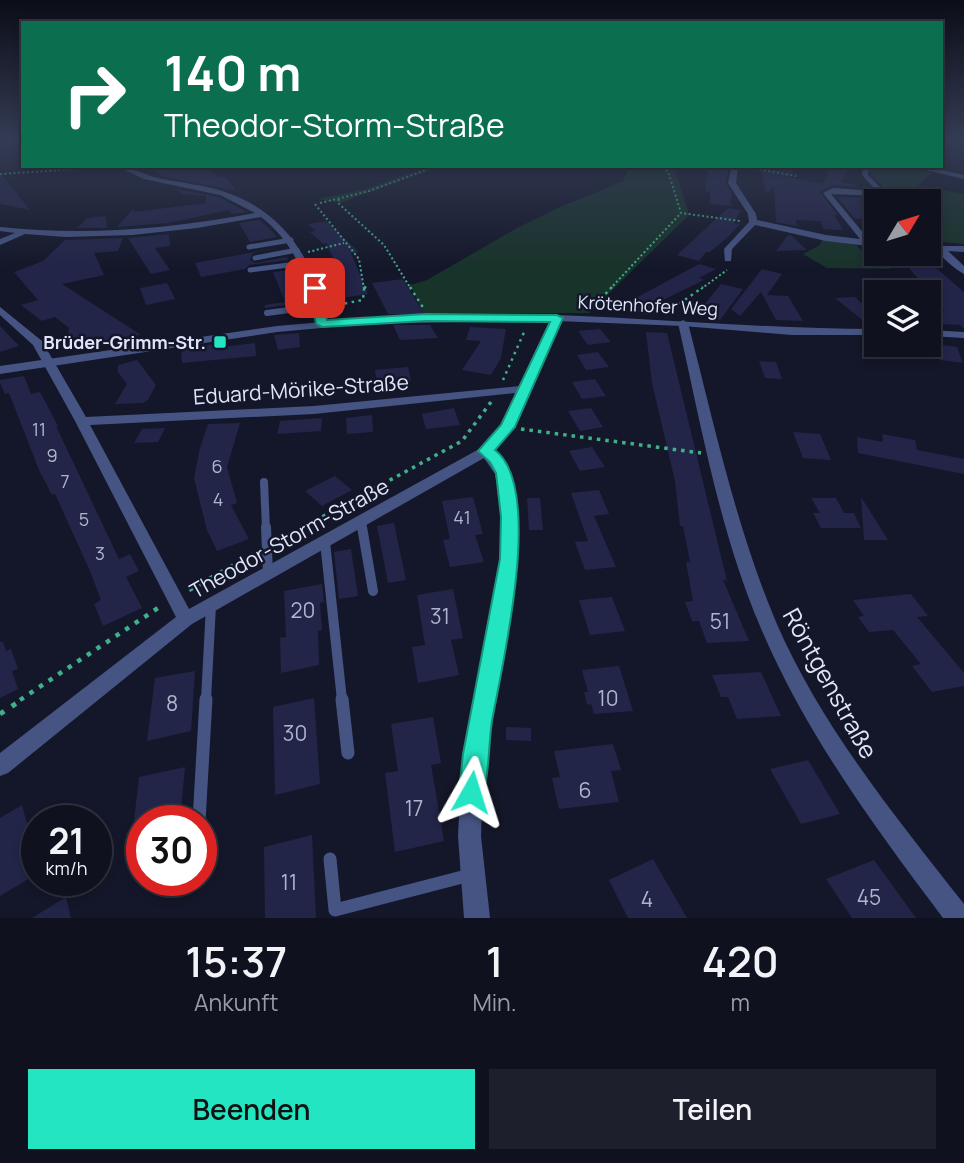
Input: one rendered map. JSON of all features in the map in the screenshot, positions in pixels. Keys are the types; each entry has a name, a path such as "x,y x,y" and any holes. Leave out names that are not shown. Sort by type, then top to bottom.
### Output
{"street":[{"path":"173,183 226,194 275,222 291,240 304,262 320,307 322,324"},
{"path":"727,260 728,249 752,222 752,214 732,183"},
{"path":"864,193 827,192 864,235"},
{"path":"0,229 79,235 133,234 263,214"},
{"path":"752,222 864,243"},
{"path":"0,242 23,232"},
{"path":"942,248 964,249"},
{"path":"942,249 964,271"},
{"path":"0,310 26,330 49,362 186,619"},
{"name":"Krötenhofer Weg","path":"0,370 322,324 426,318 654,321 792,332 864,332"},
{"name":"Theodor-Storm-Straße","path":"0,766 186,619 486,451 508,427 557,318"},
{"name":"Röntgenstraße","path":"683,323 737,536 768,625 810,707 866,796 959,918"},
{"path":"941,333 964,335"},
{"name":"Eduard-Mörike-Straße","path":"82,421 314,410 523,389"},
{"path":"478,918 470,875 469,811 475,754 510,559 510,517 504,473 497,459 486,451"}],"lane":[{"path":"249,247 291,240"},
{"path":"256,258 298,252"},
{"path":"250,271 304,262"},
{"path":"267,313 320,307"},
{"path":"264,482 268,574"},
{"path":"361,523 373,591"},
{"path":"325,542 348,753"},
{"path":"200,805 212,605"},
{"path":"330,859 335,909 470,875"}],"path":[{"path":"320,203 387,183"},
{"path":"672,183 681,214"},
{"path":"339,199 338,203 379,242 426,318"},
{"path":"315,204 359,259 364,289 363,300 320,307"},
{"path":"681,214 752,222"},
{"path":"582,319 681,214"},
{"path":"298,252 344,243"},
{"path":"654,321 722,275 727,270 727,260"},
{"path":"364,289 370,289"},
{"path":"0,714 174,598 463,441 497,392 530,318"},
{"path":"508,427 717,456"}],"green space":[{"path":"383,183 395,183 340,203 317,199"},
{"path":"620,183 679,183 689,215 589,313 423,313 410,285 427,280 517,228"},
{"path":"879,183 920,183 917,185 938,189 886,189"},
{"path":"942,190 964,194 964,244 944,242"},
{"path":"823,239 856,245 864,253 864,266 888,266 891,269 827,268 803,254 820,245"}],"building":[{"path":"0,183 8,183 30,210 0,204"},
{"path":"196,183 230,183 237,191"},
{"path":"706,183 726,183 731,192 731,206 710,204 710,192 705,191"},
{"path":"764,183 842,183 855,184 856,187 833,185 820,192 838,215 834,215 843,230 824,229 820,221 796,220 797,226 776,222 774,186 767,194"},
{"path":"176,189 219,197 247,212 232,214 229,210 168,223 117,227 134,208 134,212 206,203 206,196 183,194"},
{"path":"837,197 864,198 864,220 854,218"},
{"path":"728,208 741,210 734,223 740,224 730,235 710,252 706,252 699,261 677,255"},
{"path":"106,216 107,228 77,228 87,218"},
{"path":"260,220 277,237 250,242 239,223"},
{"path":"326,221 359,252 351,253 368,294 341,298 334,284 340,283 333,270 339,269 326,243 323,244 310,232 316,231 308,224"},
{"path":"169,234 170,246 155,248 170,270 151,274 128,238"},
{"path":"788,235 792,236 807,250 776,251"},
{"path":"123,238 118,251 94,253 104,275 62,284 141,335 66,347 69,328 55,317 42,321 21,305 38,300 14,272 43,261 65,240"},
{"path":"281,247 253,253 250,260 255,263 287,257 288,260 249,265 245,269 201,277 195,263"},
{"path":"699,264 716,269 699,278 704,280 657,303 662,305 646,315 621,306"},
{"path":"907,266 934,266 964,292 964,329 960,325 941,324 941,311 945,311 941,308 941,280 919,280"},
{"path":"762,269 782,274 767,295 788,296 803,321 776,320 761,292 740,316 731,309"},
{"path":"292,270 304,297 298,298 300,303 265,308 265,305 285,302 273,272"},
{"path":"403,279 424,314 388,314 372,283"},
{"path":"167,283 175,299 146,305 140,288"},
{"path":"721,284 743,289 720,320 697,314"},
{"path":"855,297 864,306 864,321 835,298"},
{"path":"393,325 430,325 438,338 400,340"},
{"path":"0,326 19,346 0,352"},
{"path":"470,327 506,329 501,358 491,375 462,370 481,341 466,340"},
{"path":"600,329 611,342 588,345 578,331"},
{"path":"646,332 667,333 727,581 723,580 749,641 707,643 699,621 692,621 685,602 693,601 686,562 690,562 683,526 680,526 675,481 652,383"},
{"path":"299,333 300,347 278,350 274,335"},
{"path":"221,343 222,347 255,343 256,356 182,363 181,349"},
{"path":"941,345 957,347 963,363 940,360"},
{"path":"598,352 609,367 586,370 577,355"},
{"path":"137,360 156,385 148,400 143,403 115,404 127,384 118,372 118,365"},
{"path":"759,361 776,362 782,379 765,378"},
{"path":"408,367 411,381 377,384 375,370"},
{"path":"24,376 31,394 40,392 58,426 119,559 130,554 139,571 126,577 142,608 103,626 94,604 101,600 90,571 55,494 52,495 39,470 9,393 5,394 0,383 0,380"},
{"path":"595,379 606,396 582,399 572,382"},
{"path":"454,408 460,425 426,429 422,414"},
{"path":"591,408 603,427 580,431 568,411"},
{"path":"372,415 373,432 347,434 346,418"},
{"path":"322,418 321,431 277,434 280,421"},
{"path":"240,423 227,467 237,503 231,505 249,539 217,551 207,530 194,478 208,424"},
{"path":"165,428 158,442 134,443 142,429"},
{"path":"793,432 820,434 831,460 803,458"},
{"path":"882,434 915,440 917,450 964,459 964,474 858,453 857,437 883,442"},
{"path":"592,447 605,467 580,471 569,451"},
{"path":"335,476 352,490 322,506 305,491"},
{"path":"599,490 609,514 594,516 616,567 585,570 575,542 588,541 571,493"},
{"path":"473,497 483,534 475,535 484,562 450,567 443,540 450,539 442,501"},
{"path":"861,497 888,540 864,540"},
{"path":"527,498 540,498 543,530 529,530"},
{"path":"811,498 836,498 844,513 854,513 861,528 821,528 813,513 820,513"},
{"path":"394,523 406,580 388,583 377,526"},
{"path":"351,549 358,596 339,599 334,552"},
{"path":"322,584 324,602 320,603 322,630 318,631 319,665 281,673 280,638 286,637 284,591"},
{"path":"453,589 463,638 451,640 459,675 418,683 412,647 425,645 417,595"},
{"path":"911,594 928,616 917,617 964,673 964,686 932,692 912,666 921,664 893,630 869,632 858,617 864,616 853,600"},
{"path":"612,597 625,631 590,635 579,600"},
{"path":"0,642 3,642 6,651 11,649 18,669 12,671 18,689 0,698"},
{"path":"619,666 633,711 594,714 591,704 587,705 584,692 588,692 582,670"},
{"path":"195,671 191,731 147,741 155,678"},
{"path":"761,672 781,716 737,719 728,697 721,697 712,675"},
{"path":"314,698 320,784 275,795 273,707"},
{"path":"433,717 441,763 431,765 444,841 395,852 385,773 398,771 391,724"},
{"path":"506,727 531,728 531,741 506,740"},
{"path":"613,744 621,770 611,771 619,802 559,809 552,778 560,777 554,751"},
{"path":"808,760 840,814 801,824 770,769"},
{"path":"185,767 181,805 136,805 139,777"},
{"path":"21,806 21,884 0,896 0,818"},
{"path":"312,835 316,918 265,918 264,847"},
{"path":"653,859 687,918 628,918 609,880"},
{"path":"874,860 916,918 852,918 826,879"},
{"path":"66,897 71,918 32,918"}],"place":[{"name":"Brüder-Grimm-Str.","path":"220,342"}],"route":[{"path":"315,288 322,324 426,318 557,318 508,427 486,451 497,459 504,473 510,517 510,559 475,754 471,792"}]}
